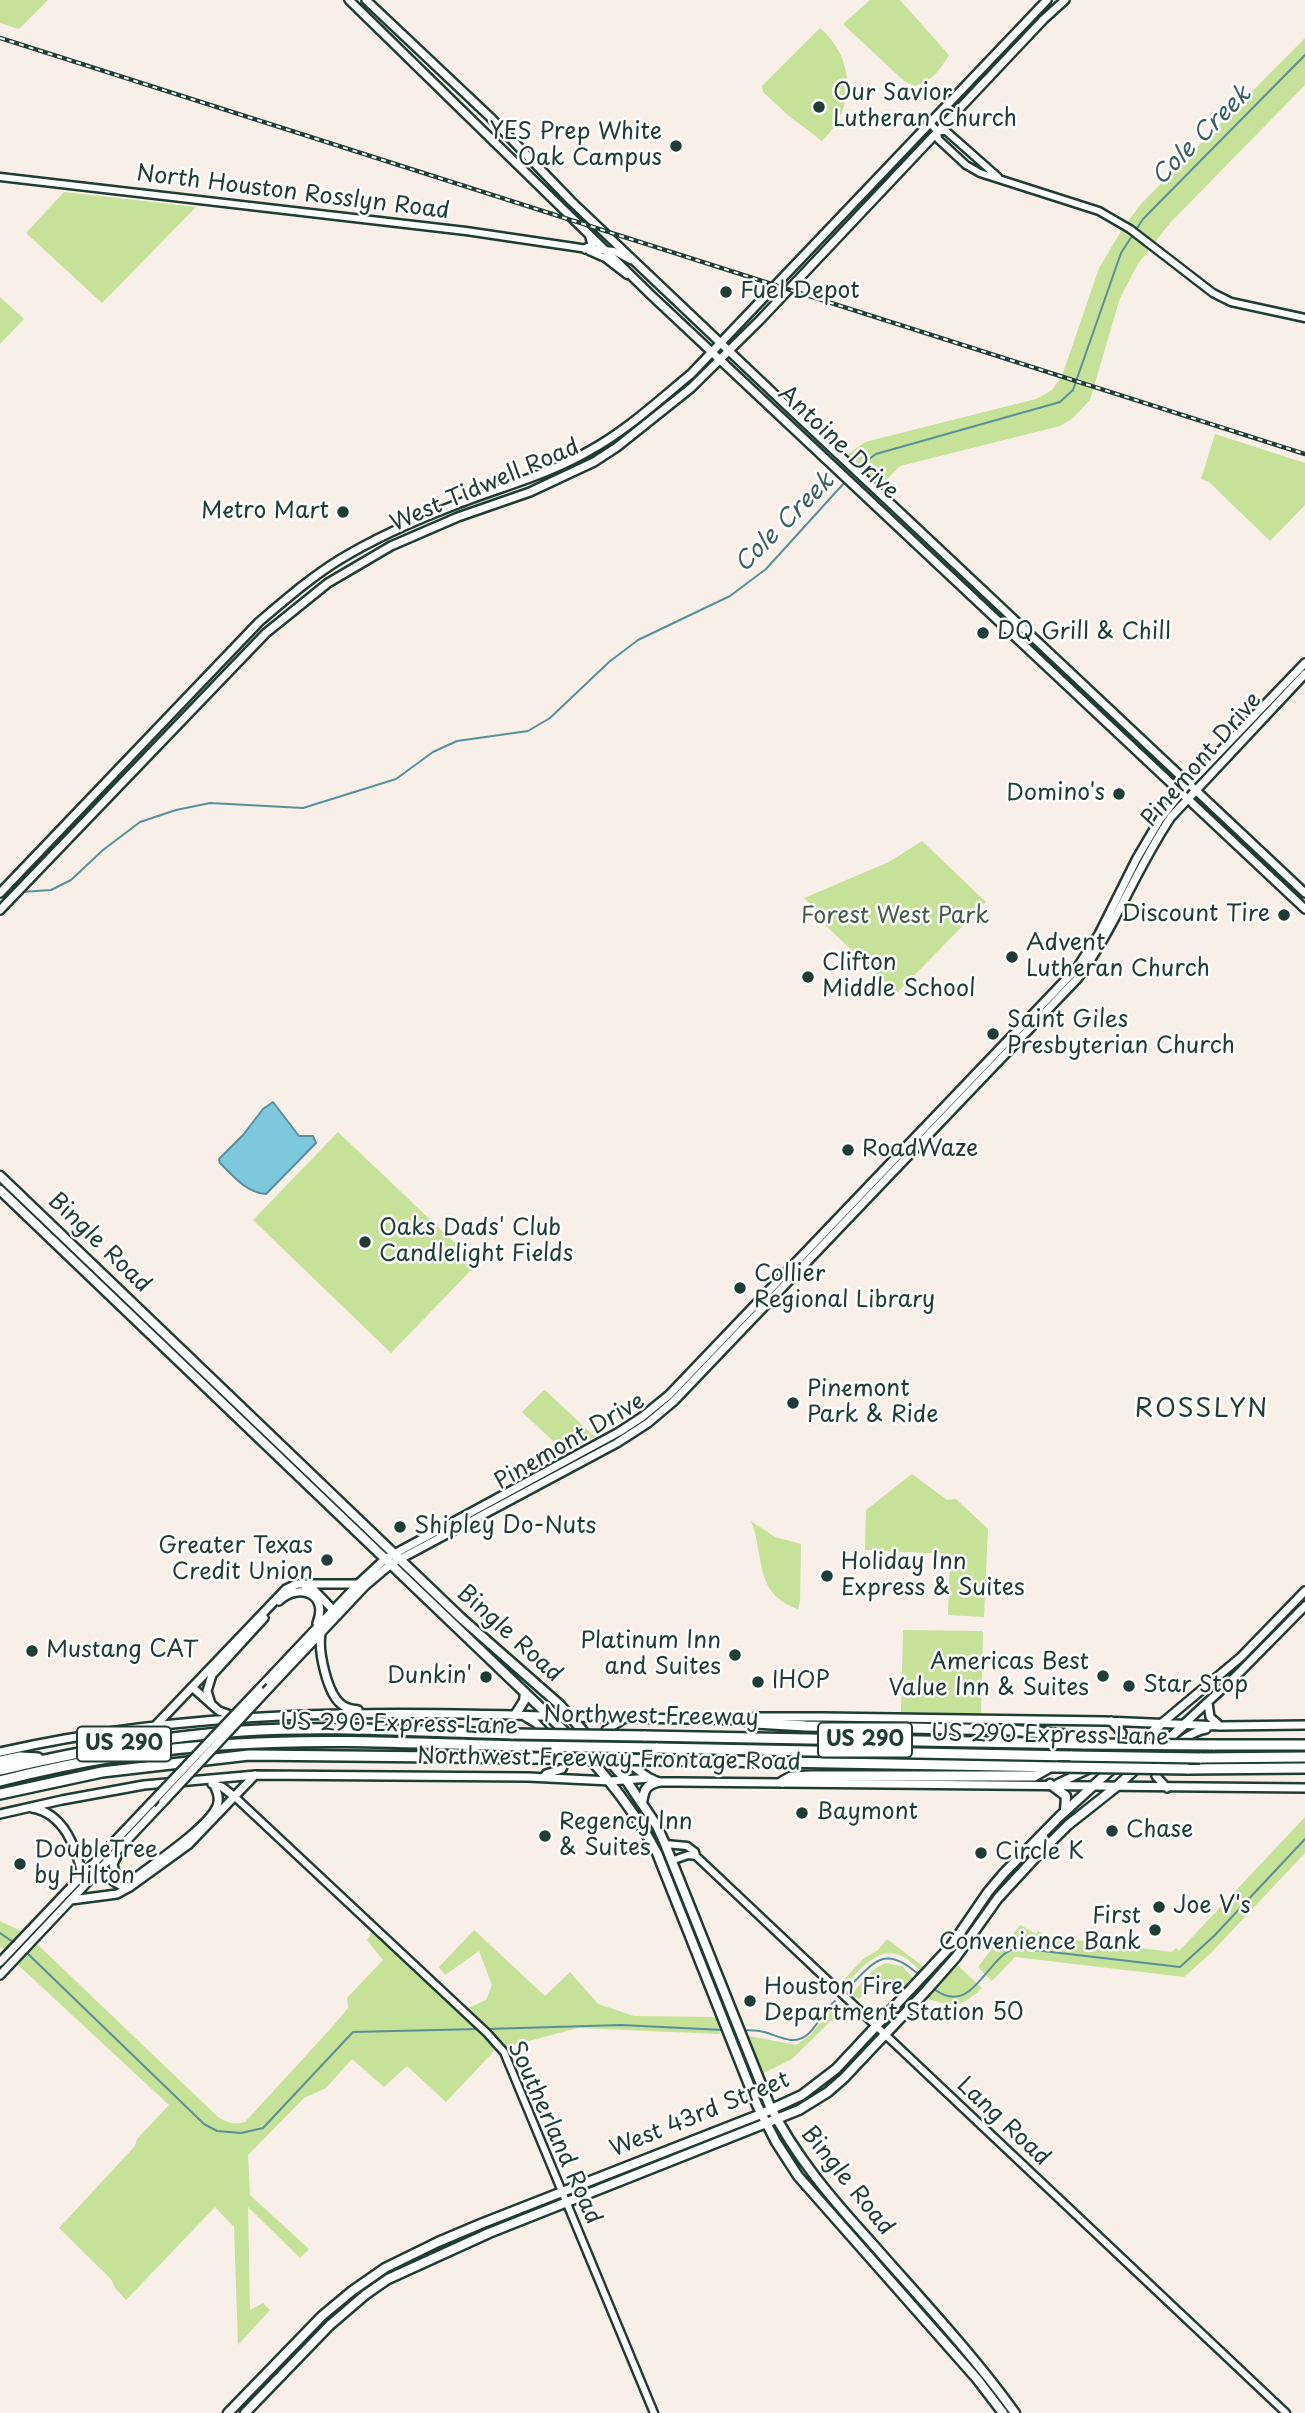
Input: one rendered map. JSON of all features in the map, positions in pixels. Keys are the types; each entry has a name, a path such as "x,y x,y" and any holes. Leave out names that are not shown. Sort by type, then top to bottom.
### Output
{"highway":[{"path":"743,1720 806,1726 1010,1730 1066,1735 1086,1744"},
{"name":"Northwest Freeway","path":"0,1770 140,1742 243,1731 330,1729 1086,1744 1305,1745"},
{"name":"US 290 Express Lane","path":"0,1781 113,1757 237,1744 328,1741 1072,1756 1305,1757"},
{"name":"Northwest Freeway","path":"0,1794 102,1772 248,1755 1187,1769 1305,1768"},
{"path":"0,1761 20,1757 47,1759"},
{"path":"782,1782 792,1777 811,1776 1034,1776 1054,1767"}],"main road":[{"name":"Antoine Drive","path":"349,0 652,296 962,584 1305,909"},
{"name":"Antoine Drive","path":"366,0 490,117 571,201 729,352 1305,893"},
{"name":"West Tidwell Road","path":"0,893 239,643 289,596 340,559 386,536 455,505 526,481 589,451 632,422 691,374 1047,0"},
{"name":"West Tidwell Road","path":"0,910 248,652 287,615 328,583 391,546 458,517 530,492 594,462 652,421 729,352 997,68 1065,0"},
{"path":"989,59 997,68"},
{"path":"870,185 879,192"},
{"path":"583,249 592,245 590,236"},
{"path":"821,236 830,244"},
{"path":"652,296 662,287"},
{"path":"765,295 775,303"},
{"path":"455,505 458,517"},
{"path":"912,539 921,530"},
{"path":"962,584 970,576"},
{"path":"1022,641 1029,634"},
{"path":"239,643 248,652"},
{"name":"Pinemont Drive","path":"1243,734 1305,663"},
{"name":"Pinemont Drive","path":"45,1921 71,1900 270,1688 358,1584 388,1561 449,1527 617,1443 648,1423 674,1401 1080,970 1160,819 1305,674"},
{"path":"154,732 161,740"},
{"path":"94,795 103,804"},
{"path":"1248,855 1256,847"},
{"name":"Bingle Road","path":"0,1175 461,1618 572,1717 626,1780 657,1826 665,1844 726,2001 776,2119 808,2171 943,2325 1015,2413"},
{"name":"Bingle Road","path":"0,1190 549,1716 611,1781 644,1828 676,1896 761,2114 798,2176 977,2379 1003,2413"},
{"path":"194,1377 202,1369"},
{"path":"332,1507 340,1500"},
{"name":"Pinemont Drive","path":"335,1613 388,1561"},
{"path":"156,1725 285,1589 296,1584 358,1584"},
{"path":"296,1584 312,1588 335,1613"},
{"path":"211,1704 207,1690 212,1675 286,1595 304,1591 317,1601 321,1615 318,1632 324,1669 339,1703 351,1709 370,1712"},
{"name":"West 43rd Street","path":"228,2413 322,2316 385,2268 483,2223 761,2114 808,2091 836,2069 951,1946 990,1890 1044,1832 1161,1724 1241,1657 1305,1591"},
{"name":"West 43rd Street","path":"245,2413 330,2325 388,2279 489,2233 815,2102 844,2077 956,1957 998,1898 1034,1859 1234,1679 1305,1606"},
{"path":"455,1626 461,1618"},
{"name":"Pinemont Drive","path":"0,1975 2,1964 45,1921 82,1876 259,1689 318,1632"},
{"path":"1211,1682 1220,1686 1234,1679"},
{"path":"192,1687 219,1711 237,1717"},
{"path":"525,1693 519,1715 536,1723 566,1759 565,1766 558,1772 528,1777"},
{"path":"1208,1703 1210,1717 1221,1726"},
{"name":"Northwest Freeway Frontage Road","path":"0,1752 62,1739 156,1725 237,1717 370,1712 743,1720 756,1717 824,1717 1111,1721 1221,1726 1305,1725"},
{"path":"630,1718 608,1726 606,1737 625,1760 654,1780 646,1787 642,1804"},
{"path":"1069,1825 1062,1814 1066,1796 1053,1784 1093,1767 1120,1743 1122,1733 1111,1721"},
{"path":"1167,1788 1156,1776 1157,1762 1195,1731 1221,1726"},
{"path":"71,1900 117,1894 130,1887 188,1845 256,1775"},
{"name":"Northwest Freeway Frontage Road","path":"0,1814 96,1793 256,1775 1305,1788"},
{"path":"202,1779 222,1787 235,1797"},
{"path":"123,1845 113,1867 120,1879 130,1880 190,1837 216,1810 219,1800 214,1785"},
{"path":"28,1808 39,1809 52,1815 62,1826 78,1857 82,1876"},
{"path":"644,1828 671,1861"},
{"path":"126,1830 100,1863 101,1868 120,1886 130,1887"},
{"path":"1034,1859 1034,1851 1041,1843 1044,1832"},
{"path":"990,1890 998,1898"},
{"path":"717,2005 726,2001"},
{"path":"836,2069 844,2077"},
{"path":"622,2168 626,2177"},
{"path":"483,2223 489,2233"},
{"path":"322,2316 330,2325"}],"street":[{"path":"929,122 937,131 938,139 966,165 980,173 1099,211 1130,229 1213,293 1231,302 1305,317"},
{"path":"937,131 946,131 999,178"},
{"name":"North Houston Rosslyn Road","path":"0,177 466,231 583,249 614,251 641,266"},
{"name":"North Houston Rosslyn Road","path":"583,249 606,258 639,283"},
{"name":"Southerland Road","path":"235,1797 505,2052 654,2413"},
{"name":"Lang Road","path":"665,1844 688,1847 695,1852 696,1856 875,2026 1286,2413"},
{"path":"671,1861 688,1855 696,1856"}],"green space":[{"path":"0,0 48,0 19,29 0,23"},
{"path":"870,0 900,0 949,55 931,78 915,86 904,81 843,24"},
{"path":"820,28 832,40 840,54 847,84 841,114 822,141 789,116 763,92 762,86"},
{"path":"1305,38 1305,85 1170,223 1138,264 1120,298 1090,400 1072,419 1060,426 900,466 880,486 847,455 865,442 1036,399 1052,390 1062,376 1099,268 1123,228 1140,205"},
{"path":"64,192 196,207 102,303 26,233"},
{"path":"0,297 24,319 0,344"},
{"path":"1215,434 1305,463 1305,505 1270,541 1209,482 1201,479"},
{"name":"Forest West Park","path":"922,841 986,902 897,993 825,925 828,921 804,898 889,862"},
{"name":"Oaks Dads' Club Candlelight Fields","path":"338,1132 477,1264 391,1353 253,1220"},
{"path":"544,1390 595,1437 564,1451 522,1412"},
{"path":"912,1474 947,1500 956,1499 988,1529 984,1617 948,1615 950,1554 865,1550 866,1510"},
{"path":"751,1521 775,1537 801,1544 798,1609 774,1594 767,1584"},
{"path":"903,1630 983,1631 981,1715 901,1713"},
{"path":"1305,1817 1305,1853 1211,1953 1184,1977 1015,1957 992,1981 978,1967 993,1947 1013,1934 1020,1925 1046,1936 1172,1952 1176,1948 1179,1951"},
{"path":"0,1921 21,1931 5,1949 0,1947"},
{"path":"474,1930 545,1996 570,1972 598,2004 634,2016 716,2017 720,2034 578,2028 506,2047 468,2008 486,2000 492,1985 479,1951 445,1975 439,1967"},
{"path":"373,1932 459,2012 495,2050 446,2102 407,2066 384,2087 352,2059 326,2088 304,2098 248,2155 250,2195 309,2249 300,2258 248,2207 250,2310 263,2303 270,2310 238,2345 234,2227 215,2207 126,2300 111,2279 59,2228 169,2105 16,1963 36,1943 217,2116 227,2122 237,2123 245,2122 333,2026 348,2008 347,1998 383,1960 367,1940"},
{"path":"887,1939 924,1967 920,1971 898,1954 888,1953 869,1961 842,1988 838,1986 863,1959 878,1950"},
{"path":"885,1963 902,1966 913,1978 897,1995 876,1976 859,1999 856,1997 853,2000 851,1995 873,1970"},
{"path":"957,1965 982,1988 959,2004 930,2001 927,1997"},
{"path":"838,2002 844,2008 792,2059 762,2074 749,2036 796,2045 810,2035"}],"water":[{"path":"273,1102 299,1136 313,1136 316,1143 266,1194 253,1191 241,1183 219,1159 243,1135 263,1109"}],"waterway":[{"name":"Cole Creek","path":"858,467 876,454 1060,402 1073,390 1121,253 1143,219 1305,55"},
{"name":"Cole Creek","path":"22,892 51,890 71,880 103,850 140,822 176,810 210,803 303,808 396,779 433,752 457,741 528,731 550,718 609,662 638,640 730,596 766,569 845,482"},
{"path":"934,1989 948,1996 960,1996 970,1991 1006,1952 1017,1948 1180,1967 1214,1936 1305,1839"},
{"path":"0,1933 13,1942"},
{"path":"26,1952 204,2124 217,2131 241,2133 263,2128 353,2032 478,2029"},
{"path":"851,1985 868,1968 882,1959 898,1960 918,1974"},
{"path":"742,2030 761,2031 796,2040 807,2035 835,2001"},
{"path":"487,2029 621,2025 723,2030"}],"railway":[{"path":"0,38 1305,454"}],"place":[{"name":"Our Savior Lutheran Church","path":"819,107"},
{"name":"YES Prep White Oak Campus","path":"676,146"},
{"name":"Fuel Depot","path":"726,292"},
{"name":"Metro Mart","path":"343,512"},
{"name":"DQ Grill & Chill","path":"983,633"},
{"name":"Domino's","path":"1119,794"},
{"name":"Discount Tire","path":"1284,915"},
{"name":"Advent Lutheran Church","path":"1012,957"},
{"name":"Clifton Middle School","path":"808,977"},
{"name":"Saint Giles Presbyterian Church","path":"993,1034"},
{"name":"RoadWaze","path":"848,1150"},
{"name":"Oaks Dads' Club Candlelight Fields","path":"365,1242"},
{"name":"Collier Regional Library","path":"740,1288"},
{"name":"Pinemont Park & Ride","path":"793,1403"},
{"name":"Shipley Do-Nuts","path":"400,1527"},
{"name":"Greater Texas Credit Union","path":"327,1560"},
{"name":"Holiday Inn Express & Suites","path":"827,1576"},
{"name":"Mustang CAT","path":"32,1651"},
{"name":"Platinum Inn and Suites","path":"735,1655"},
{"name":"Americas Best Value Inn & Suites","path":"1103,1676"},
{"name":"Dunkin'","path":"486,1677"},
{"name":"IHOP","path":"758,1682"},
{"name":"Star Stop","path":"1129,1686"},
{"name":"Baymont","path":"802,1813"},
{"name":"Chase","path":"1112,1831"},
{"name":"Regency Inn & Suites","path":"545,1836"},
{"name":"Circle K","path":"981,1853"},
{"name":"DoubleTree by Hilton","path":"20,1864"},
{"name":"Joe V's","path":"1159,1907"},
{"name":"First Convenience Bank","path":"1155,1930"},
{"name":"Houston Fire Department Station 50","path":"750,2001"}],"district":[{"name":"ROSSLYN","path":"1202,1410"}]}
